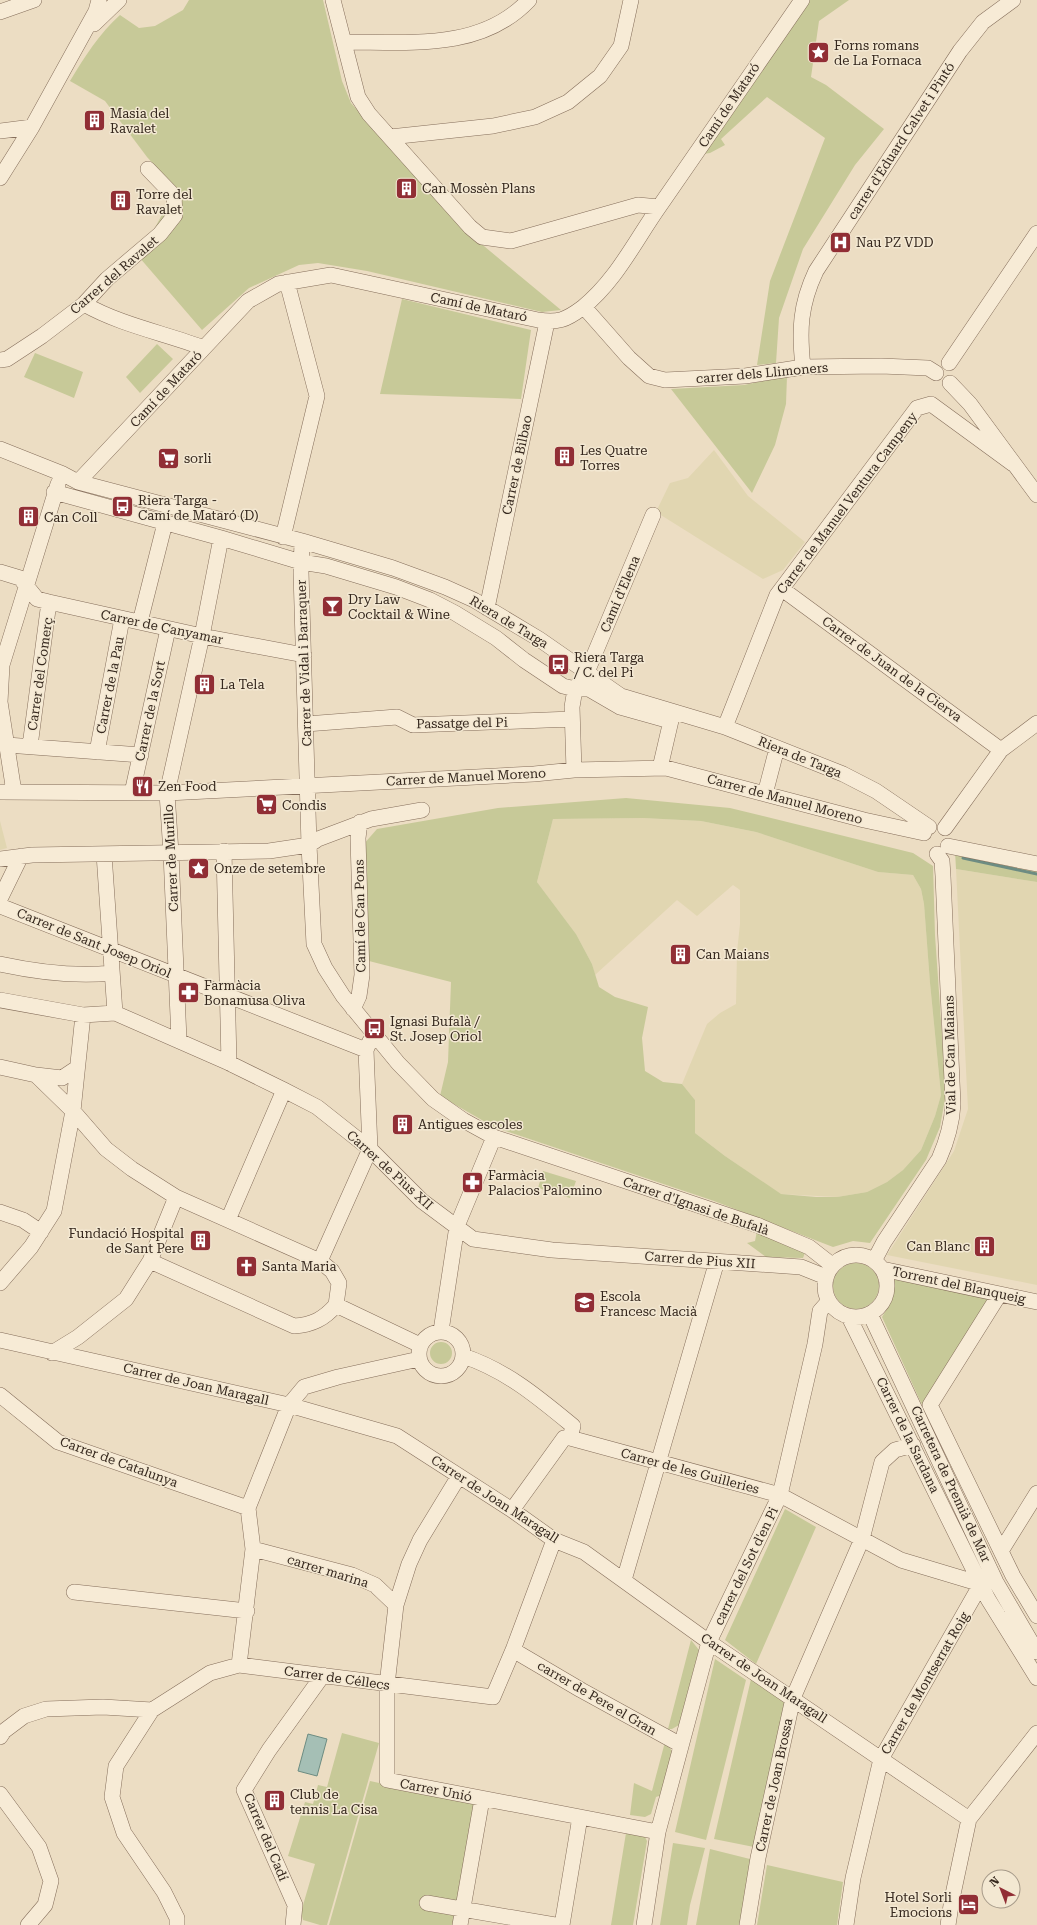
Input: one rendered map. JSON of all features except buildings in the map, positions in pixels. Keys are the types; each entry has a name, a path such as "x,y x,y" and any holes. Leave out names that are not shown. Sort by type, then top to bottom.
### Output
{"street":[{"path":"0,12 34,0"},
{"path":"0,178 32,127 84,34 96,11 99,0"},
{"path":"84,34 119,0"},
{"path":"333,0 358,97 369,114 470,228 482,237 511,241 638,206 659,207"},
{"path":"345,42 426,42 462,38 494,27 518,12 529,0"},
{"path":"390,137 493,126 535,117 568,102 600,76 621,46 631,0"},
{"name":"Camí de Mataró","path":"78,482 248,301 278,284 331,275 547,322 560,321 584,307 612,278 659,207 802,0"},
{"name":"carrer d'Eduard Calvet i Pintó","path":"803,367 800,344 801,316 807,290 816,271 960,51 983,22 1013,0"},
{"path":"0,131 32,127"},
{"name":"Carrer del Ravalet","path":"0,360 7,359 42,336 84,304 107,279 160,234 176,215 174,196 148,169"},
{"path":"1037,233 949,363 939,366 936,372 941,382 950,383 970,404 1037,495"},
{"path":"283,537 317,396 287,282"},
{"path":"84,304 103,315 175,337 204,348"},
{"name":"carrer dels Llimoners","path":"584,307 629,358 649,376 665,380 745,376 803,367 881,366 928,368 936,372"},
{"name":"Carrer de Bilbao","path":"487,608 547,322"},
{"path":"949,363 954,366 957,372 955,378 950,383"},
{"name":"Carrer de Manuel Ventura Campeny","path":"725,727 777,595 918,408 931,404 1013,464"},
{"name":"Riera de Targa","path":"0,449 63,474 78,482 393,568 445,587 487,608 539,639 621,696 672,716 725,727 849,777 876,791 926,830"},
{"path":"7,792 7,745 0,702 2,665 54,492 63,474"},
{"path":"54,492 221,538 301,562 326,566 396,587 430,600 496,638 551,679 563,686 575,689 589,689 620,707 672,716 660,768"},
{"name":"Camí d'Elena","path":"575,689 587,672 653,515"},
{"path":"140,622 165,523"},
{"name":"Carrer de Murillo","path":"179,1040 167,793 202,636 221,538"},
{"name":"Carrer de Vidal i Barraquer","path":"302,542 301,562 308,786"},
{"name":"Carrer de Canyamar","path":"0,572 20,578 37,599 168,629 304,655"},
{"name":"Carrer de Juan de la Cierva","path":"782,589 1001,750"},
{"name":"Carrer del Comerç","path":"30,746 49,602"},
{"name":"Carrer de la Pau","path":"97,752 122,619"},
{"name":"Carrer de la Sort","path":"132,793 168,629"},
{"path":"574,770 572,707 575,689"},
{"name":"Passatge del Pi","path":"306,724 397,717 413,725 527,722 572,719"},
{"path":"945,828 1001,750 1037,723"},
{"path":"7,745 141,755"},
{"path":"765,794 777,748"},
{"name":"Carrer de Manuel Moreno","path":"7,792 167,793 534,774 574,770 666,768 864,820 926,830"},
{"path":"308,786 309,845"},
{"path":"0,859 21,856 269,851 309,845 318,839 360,822 422,810"},
{"name":"Camí de Can Pons","path":"353,1009 359,996 362,975 358,838 360,822"},
{"path":"943,850 950,837 945,828 938,826 926,830 922,842 924,848 933,853 943,850 1037,864"},
{"name":"Carrer d'Ignasi de Bufalà","path":"309,845 314,944 325,968 343,996 373,1035 432,1099 463,1120 494,1137 757,1225 809,1247 829,1271"},
{"name":"Vial de Can Maians","path":"878,1265 886,1238 939,1159 945,1146 952,1118 953,1104 942,861 943,850"},
{"path":"224,851 229,1063"},
{"path":"0,1000 83,1015 115,1013 104,854"},
{"path":"0,899 21,856"},
{"name":"Carrer de Sant Josep Oriol","path":"0,906 366,1050"},
{"path":"0,964 29,971 61,973 112,973"},
{"name":"Carrer de Pius XII","path":"115,1013 229,1063 317,1107 370,1149 422,1201 473,1239 552,1250 802,1267 829,1271"},
{"path":"0,1283 41,1232 54,1211 73,1111 83,1015"},
{"path":"320,1261 370,1149 366,1050 373,1035"},
{"path":"0,1067 36,1076 62,1078 77,1068"},
{"path":"36,1076 73,1111 106,1149 176,1197 320,1261 332,1271 339,1283 336,1305 320,1320 308,1325 294,1326 150,1261"},
{"path":"228,1220 284,1090"},
{"path":"441,1331 457,1226 494,1137"},
{"path":"52,1352 78,1337 126,1299 150,1261 176,1197"},
{"path":"0,1212 23,1220 41,1232"},
{"path":"846,1256 865,1256 878,1265 886,1278 887,1288 879,1307 870,1314 856,1318 849,1317 837,1311 828,1302 824,1290 829,1271 846,1256"},
{"path":"624,1580 716,1261"},
{"name":"Torrent del Blanqueig","path":"878,1265 999,1295 1037,1302"},
{"path":"999,1295 930,1405 1000,1551 1037,1616"},
{"name":"carrer del Sot d'en Pi","path":"644,1925 658,1832 709,1642 780,1495 815,1344 820,1311 828,1302"},
{"path":"336,1305 419,1352"},
{"name":"Carretera de Premià de Mar","path":"870,1314 996,1582 1037,1652"},
{"name":"Carrer de la Sardana","path":"849,1317 988,1599 1037,1678"},
{"path":"441,1331 457,1337 462,1344 463,1356 459,1367 446,1376 439,1376 430,1373 423,1368 419,1352 427,1336 441,1331"},
{"name":"Carrer de Joan Maragall","path":"0,1340 289,1405 397,1436 512,1510 554,1540 584,1552 709,1642 969,1818"},
{"path":"240,1665 253,1549 248,1508 289,1405 304,1387 419,1352"},
{"path":"463,1356 484,1363 509,1377 573,1426 570,1438 564,1438 512,1510"},
{"name":"Carrer de Catalunya","path":"0,1395 58,1442 248,1508"},
{"name":"Carrer de les Guilleries","path":"570,1438 780,1495 900,1560 981,1584"},
{"name":"Carrer de Joan Brossa","path":"747,1925 758,1858 793,1698 862,1539 882,1462 895,1450 912,1444"},
{"name":"Carrer Unió","path":"459,1476 420,1540 409,1564 396,1605 387,1685 386,1780 658,1832"},
{"path":"1000,1551 1037,1493"},
{"name":"Carrer de Céllecs","path":"152,1710 210,1673 240,1665 323,1675 387,1685 493,1697 513,1650 554,1540"},
{"name":"carrer marina","path":"253,1549 352,1575 375,1585 396,1605"},
{"name":"Carrer de Montserrat Roig","path":"846,1925 853,1878 880,1759 981,1584"},
{"path":"74,1592 247,1610"},
{"name":"carrer de Pere el Gran","path":"513,1650 581,1690 681,1745"},
{"name":"Carrer del Cadí","path":"293,1925 296,1905 244,1790 269,1750 323,1675"},
{"path":"0,1737 4,1731 24,1716 46,1709 103,1707 152,1710 116,1766 112,1797 124,1833 164,1892 177,1918 177,1925"},
{"path":"948,1925 969,1818 1037,1733"},
{"path":"0,1794 39,1847 51,1880 45,1905 28,1925"},
{"path":"460,1925 482,1799"},
{"path":"562,1925 580,1817"},
{"path":"427,1903 555,1925"}],"shaded area":[{"path":"714,450 748,496 805,542 783,570 763,579 656,512 670,483 688,478"},
{"path":"643,818 701,821 756,832 878,872 913,875 921,889 924,904 941,1095 935,1116 921,1150 903,1170 887,1182 867,1192 837,1197 780,1194 695,1133 695,1100 682,1084 707,1024 720,1013 736,1004 740,890 733,885 697,916 677,900 595,975 592,964 576,934 537,882 553,819"},
{"path":"0,821 7,848 0,850"},
{"path":"956,869 1037,882 1037,1285 887,1255 954,1151 968,1109"},
{"path":"308,1734 327,1739 317,1776 298,1771"}],"green space":[{"path":"189,0 323,0 342,81 351,103 461,227 561,310 542,312 367,271 318,263 299,265 249,288 202,330 139,257 176,189 147,157 105,101 70,81 105,30 120,15 139,28 155,26 183,10"},
{"path":"805,0 849,0 819,21 811,77 826,85 884,129 855,165 803,249 779,318 776,363 757,365 770,281 825,138 767,97 721,139 725,145 710,153 703,154"},
{"path":"402,299 531,330 521,399 380,394"},
{"path":"157,344 173,359 140,393 126,377"},
{"path":"35,353 83,372 74,398 24,377"},
{"path":"787,376 786,404 775,445 752,493 671,389 744,385"},
{"path":"626,798 730,808 913,853 933,866 935,935 946,1093 940,1127 926,1160 870,1243 853,1241 833,1247 714,1201 494,1127 440,1096 448,1062 451,982 365,960 363,845 377,829 498,808","holes":["643,818 701,821 756,832 878,872 913,875 921,889 924,904 941,1095 935,1116 921,1150 903,1170 887,1182 867,1192 837,1197 781,1194 725,1156 695,1133 695,1100 682,1084 663,1082 645,1071 642,1038 648,1007 615,997 599,987 592,964 576,934 537,882 553,819"]},
{"path":"955,851 1037,869 1037,882 956,869"},
{"path":"543,1171 576,1181 570,1198 538,1188"},
{"path":"757,1231 806,1250 803,1258 766,1257 747,1243 755,1241"},
{"path":"856,1263 869,1267 875,1273 879,1286 875,1299 869,1305 856,1309 843,1305 837,1299 833,1286 837,1273 843,1267"},
{"path":"892,1277 992,1299 922,1405 882,1317 893,1294 894,1289"},
{"path":"441,1342 449,1345 452,1353 449,1361 441,1364 433,1361 430,1353 433,1345"},
{"path":"785,1509 816,1527 756,1664 725,1640"},
{"path":"691,1640 699,1650 679,1725 672,1729 668,1729"},
{"path":"715,1659 746,1680 706,1840 675,1832"},
{"path":"751,1679 786,1703 754,1847 714,1839"},
{"path":"342,1733 379,1743 327,1925 320,1925 303,1920 301,1912 315,1864 288,1856 305,1802 313,1804 318,1785 327,1787"},
{"path":"665,1742 672,1751 662,1795 656,1797 651,1814 645,1817 630,1815 634,1783 652,1791"},
{"path":"370,1781 476,1804 455,1925 329,1925"},
{"path":"626,1833 645,1837 647,1841 633,1925 611,1925"},
{"path":"673,1843 705,1848 690,1905 687,1925 660,1925"},
{"path":"710,1849 754,1860 742,1925 696,1925"},
{"path":"767,1865 843,1882 837,1925 757,1925"}],"waterway":[{"path":"963,858 1037,874"}],"place":[{"name":"Forns romans de La Fornaca","path":"818,52"},
{"name":"Masia del Ravalet","path":"95,120"},
{"name":"Can Mossèn Plans","path":"407,188"},
{"name":"Torre del Ravalet","path":"120,201"},
{"name":"Nau PZ VDD","path":"840,242"},
{"name":"Les Quatre Torres","path":"565,457"},
{"name":"sorli","path":"169,458"},
{"name":"Riera Targa - Camí de Mataró (D)","path":"123,507"},
{"name":"Can Coll","path":"29,517"},
{"name":"Dry Law Cocktail & Wine","path":"332,606"},
{"name":"Riera Targa / C. del Pi","path":"559,664"},
{"name":"La Tela","path":"205,684"},
{"name":"Zen Food","path":"142,786"},
{"name":"Condis","path":"266,805"},
{"name":"Onze de setembre","path":"199,868"},
{"name":"Can Maians","path":"680,954"},
{"name":"Farmàcia Bonamusa Oliva","path":"189,992"},
{"name":"Ignasi Bufalà / St. Josep Oriol","path":"374,1028"},
{"name":"Antigues escoles","path":"402,1124"},
{"name":"Farmàcia Palacios Palomino","path":"473,1182"},
{"name":"Fundació Hospital de Sant Pere","path":"200,1240"},
{"name":"Can Blanc","path":"985,1246"},
{"name":"Santa Maria","path":"246,1266"},
{"name":"Escola Francesc Macià","path":"585,1303"},
{"name":"Club de tennis La Cisa","path":"274,1801"},
{"name":"Hotel Sorli Emocions","path":"968,1904"}]}
